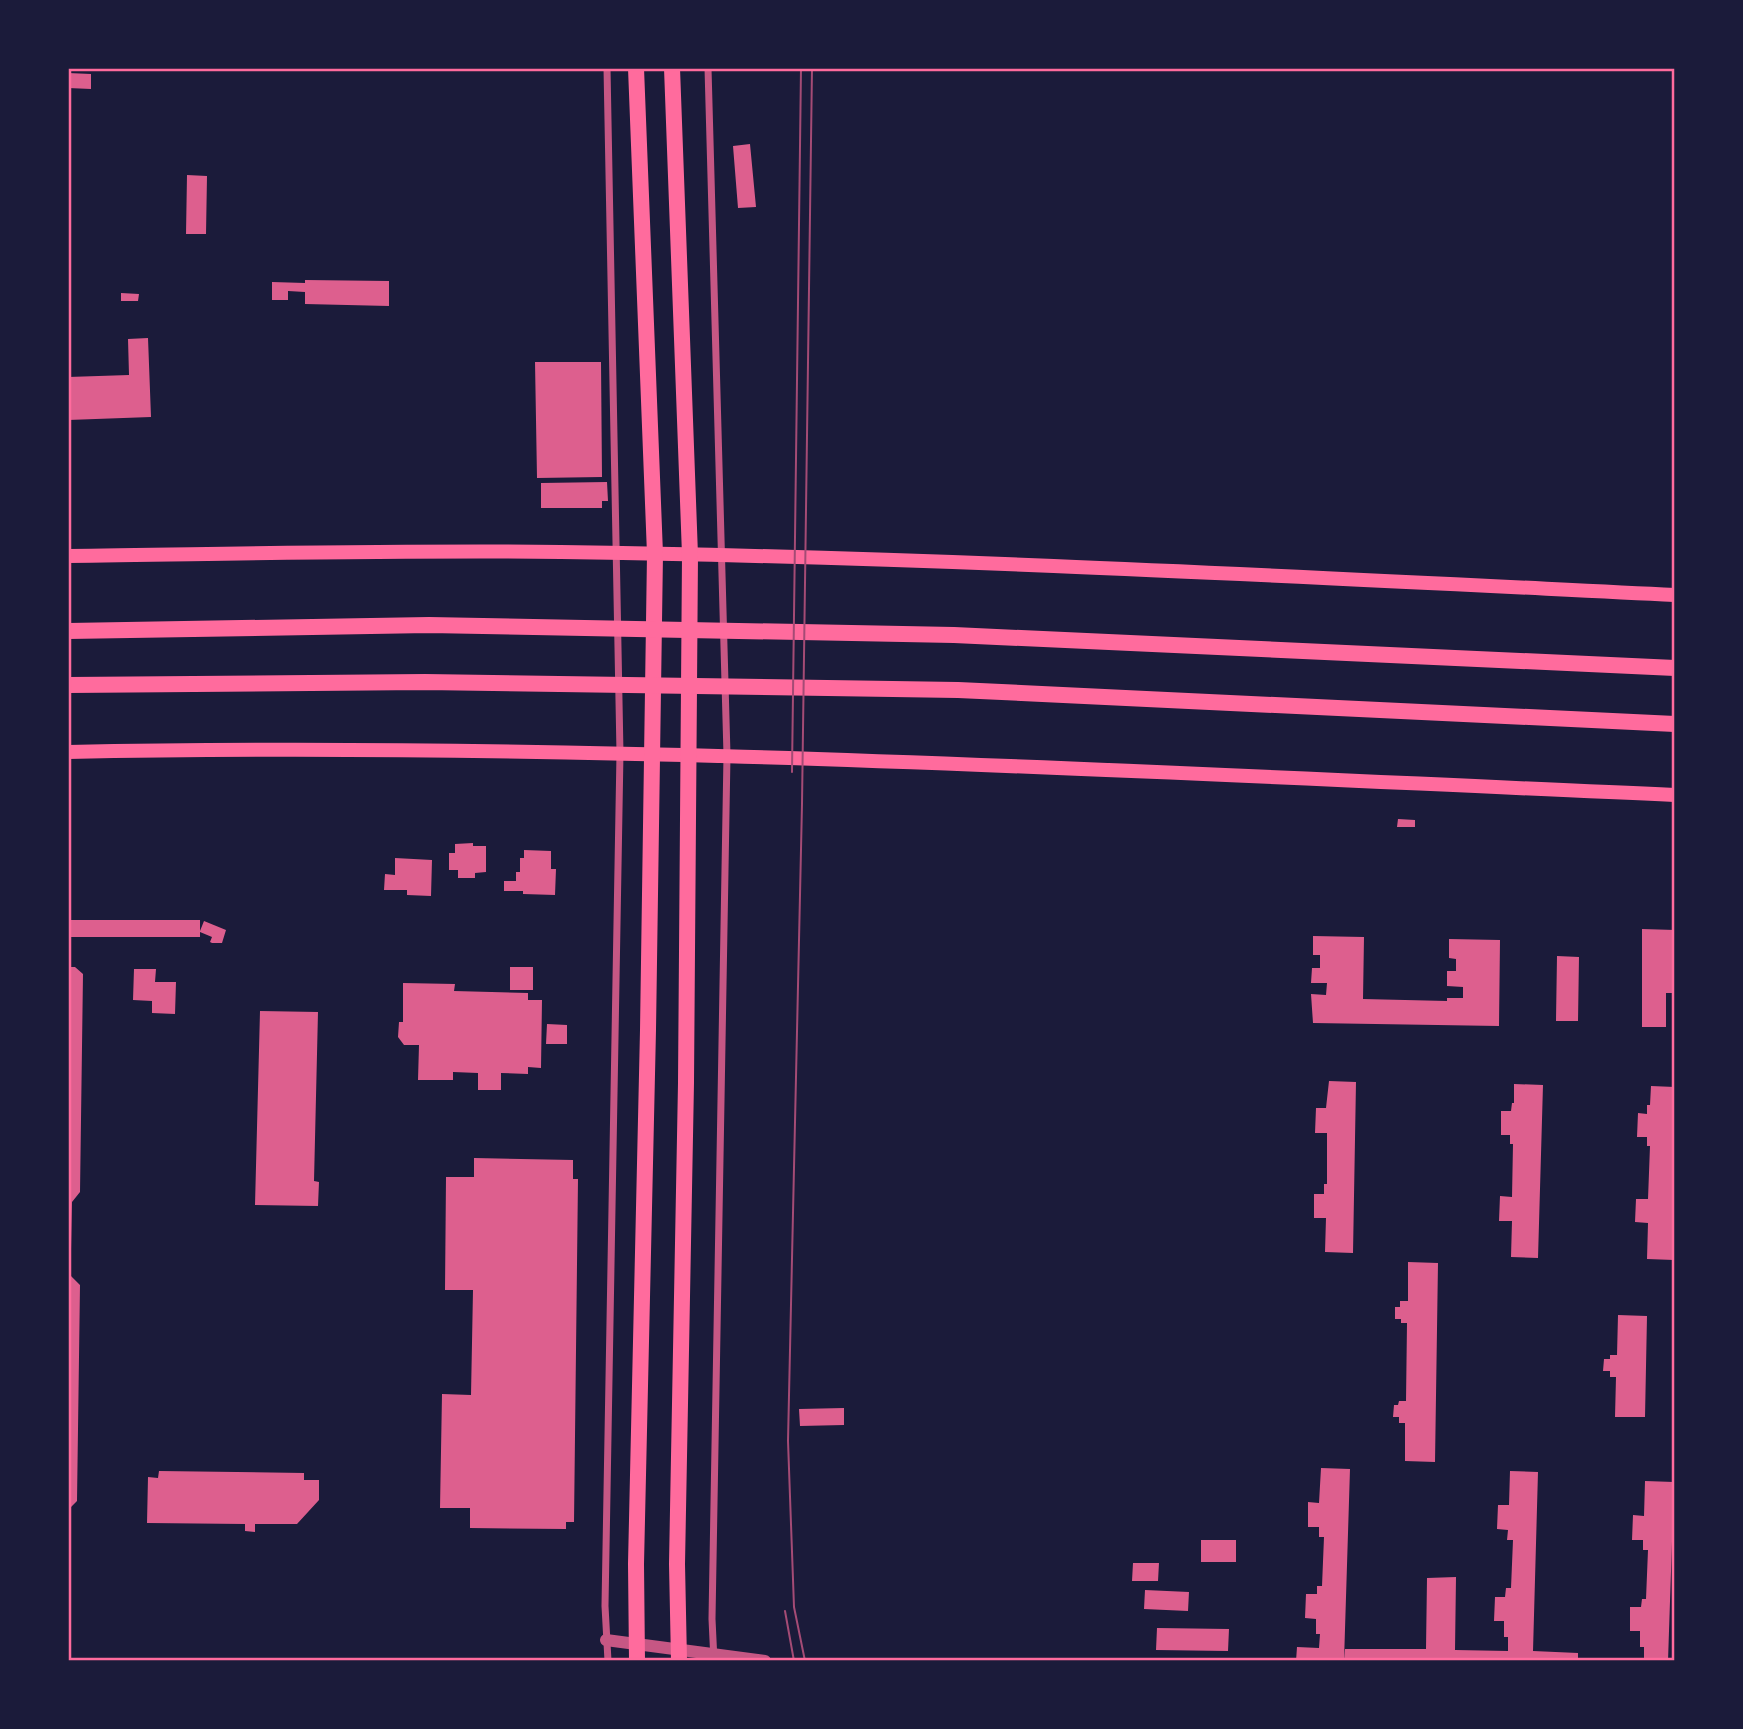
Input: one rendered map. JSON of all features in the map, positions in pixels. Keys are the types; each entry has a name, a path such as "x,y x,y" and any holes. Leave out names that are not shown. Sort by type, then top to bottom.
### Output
{"main road":[{"path":"636,68 655,554 648,1057 636,1564 637,1652"},
{"path":"671,68 690,555 690,754 677,1564 679,1655"},
{"path":"68,556 615,553 1146,569 1675,595"},
{"path":"68,631 429,625 954,635 1675,668"},
{"path":"68,685 425,682 958,690 1675,724"},
{"path":"68,752 192,750 690,754 1675,795"}],"street":[{"path":"607,68 620,753 605,1606 608,1661"},
{"path":"708,68 727,755 712,1619 714,1657"},
{"path":"607,1640 637,1652 765,1661"}],"building":[{"path":"68,73 91,74 91,89 68,88"},
{"path":"750,144 756,207 738,208 733,146"},
{"path":"187,175 207,176 206,234 186,234"},
{"path":"305,280 389,281 389,306 305,304 305,292 288,291 288,300 272,300 272,282 305,283"},
{"path":"121,293 139,294 138,301 121,301"},
{"path":"148,338 151,417 68,420 68,377 129,375 128,339"},
{"path":"535,362 601,362 602,477 537,478"},
{"path":"607,482 608,501 602,501 602,508 541,508 541,483"},
{"path":"1398,819 1415,820 1415,827 1397,827"},
{"path":"473,843 473,846 486,846 486,872 475,873 475,878 458,878 458,870 449,870 449,853 455,853 455,844"},
{"path":"524,850 551,851 551,869 556,869 555,895 504,891 504,881 516,881 516,872 520,872 520,858 524,858"},
{"path":"395,858 432,860 431,896 407,895 407,890 384,890 385,874 395,875"},
{"path":"68,920 200,920 200,931 204,921 226,930 222,943 210,942 212,937 200,932 200,937 68,937"},
{"path":"1642,929 1675,930 1675,993 1666,993 1666,1027 1642,1027"},
{"path":"1313,936 1364,937 1363,999 1447,1001 1447,998 1463,998 1463,987 1447,986 1447,971 1456,971 1456,959 1449,958 1449,939 1500,940 1499,1026 1313,1023 1311,994 1326,995 1327,983 1311,983 1312,968 1320,968 1320,955 1313,955"},
{"path":"1557,956 1579,957 1578,1021 1556,1021"},
{"path":"68,967 75,967 83,974 80,1192 72,1202 71,1249 68,1249"},
{"path":"510,967 533,967 533,990 510,990"},
{"path":"134,969 156,969 155,982 176,982 175,1014 152,1013 152,1001 133,1000"},
{"path":"403,983 455,984 454,991 528,993 528,1000 542,1000 541,1068 528,1067 528,1074 501,1073 501,1090 478,1090 478,1073 453,1072 453,1080 418,1080 419,1045 404,1045 398,1037 399,1022 403,1022"},
{"path":"260,1011 318,1012 314,1181 319,1182 318,1206 255,1205"},
{"path":"547,1024 567,1025 567,1044 546,1044"},
{"path":"1329,1081 1356,1082 1353,1253 1325,1252 1326,1218 1314,1218 1314,1194 1324,1194 1324,1184 1327,1184 1327,1133 1315,1133 1316,1108 1326,1108"},
{"path":"1514,1084 1543,1085 1538,1258 1511,1257 1512,1221 1499,1221 1500,1196 1512,1197 1513,1144 1510,1144 1510,1135 1501,1135 1501,1111 1511,1111"},
{"path":"1651,1086 1675,1087 1674,1260 1647,1259 1648,1223 1635,1222 1636,1199 1648,1199 1650,1146 1647,1146 1647,1137 1637,1137 1638,1113 1647,1114"},
{"path":"474,1158 573,1160 573,1179 578,1179 574,1522 566,1522 566,1529 470,1528 470,1508 440,1508 442,1394 471,1395 473,1290 445,1290 446,1177 474,1177"},
{"path":"1408,1262 1438,1263 1435,1462 1405,1461 1405,1423 1399,1423 1399,1417 1393,1417 1394,1405 1398,1405 1399,1401 1406,1401 1407,1323 1395,1319 1395,1307 1400,1307 1400,1301 1408,1301"},
{"path":"68,1273 80,1285 77,1501 68,1510"},
{"path":"1618,1315 1647,1316 1645,1417 1615,1417 1616,1377 1610,1377 1610,1371 1603,1371 1604,1359 1617,1355"},
{"path":"844,1408 844,1425 800,1426 799,1409"},
{"path":"1321,1468 1350,1469 1344,1661 1296,1661 1297,1647 1319,1648 1320,1634 1316,1634 1316,1619 1305,1618 1306,1594 1317,1594 1317,1586 1322,1586 1324,1537 1319,1537 1319,1527 1308,1527 1308,1502 1319,1503"},
{"path":"159,1471 304,1473 304,1480 319,1480 319,1500 297,1524 255,1524 255,1532 245,1531 245,1524 147,1523 148,1477 158,1478"},
{"path":"1510,1471 1538,1472 1533,1651 1578,1653 1578,1661 1344,1661 1345,1649 1426,1649 1427,1578 1456,1577 1455,1650 1508,1651 1508,1637 1504,1637 1504,1621 1494,1621 1495,1597 1505,1597 1506,1588 1511,1588 1513,1540 1507,1540 1508,1530 1497,1529 1498,1505 1509,1505"},
{"path":"1645,1481 1674,1482 1668,1661 1644,1661 1644,1647 1640,1647 1640,1631 1630,1631 1630,1607 1641,1607 1642,1599 1646,1599 1648,1550 1643,1550 1643,1540 1632,1540 1633,1515 1644,1516"},
{"path":"1201,1540 1236,1540 1236,1562 1201,1562"},
{"path":"1133,1563 1159,1563 1158,1581 1132,1581"},
{"path":"1145,1590 1189,1592 1188,1611 1144,1609"},
{"path":"1157,1628 1229,1629 1228,1651 1156,1650"}],"tram line":[{"path":"792,772 801,68"},
{"path":"805,1661 794,1607 788,1441 802,804 812,68"},
{"path":"785,1611 794,1661"}]}
